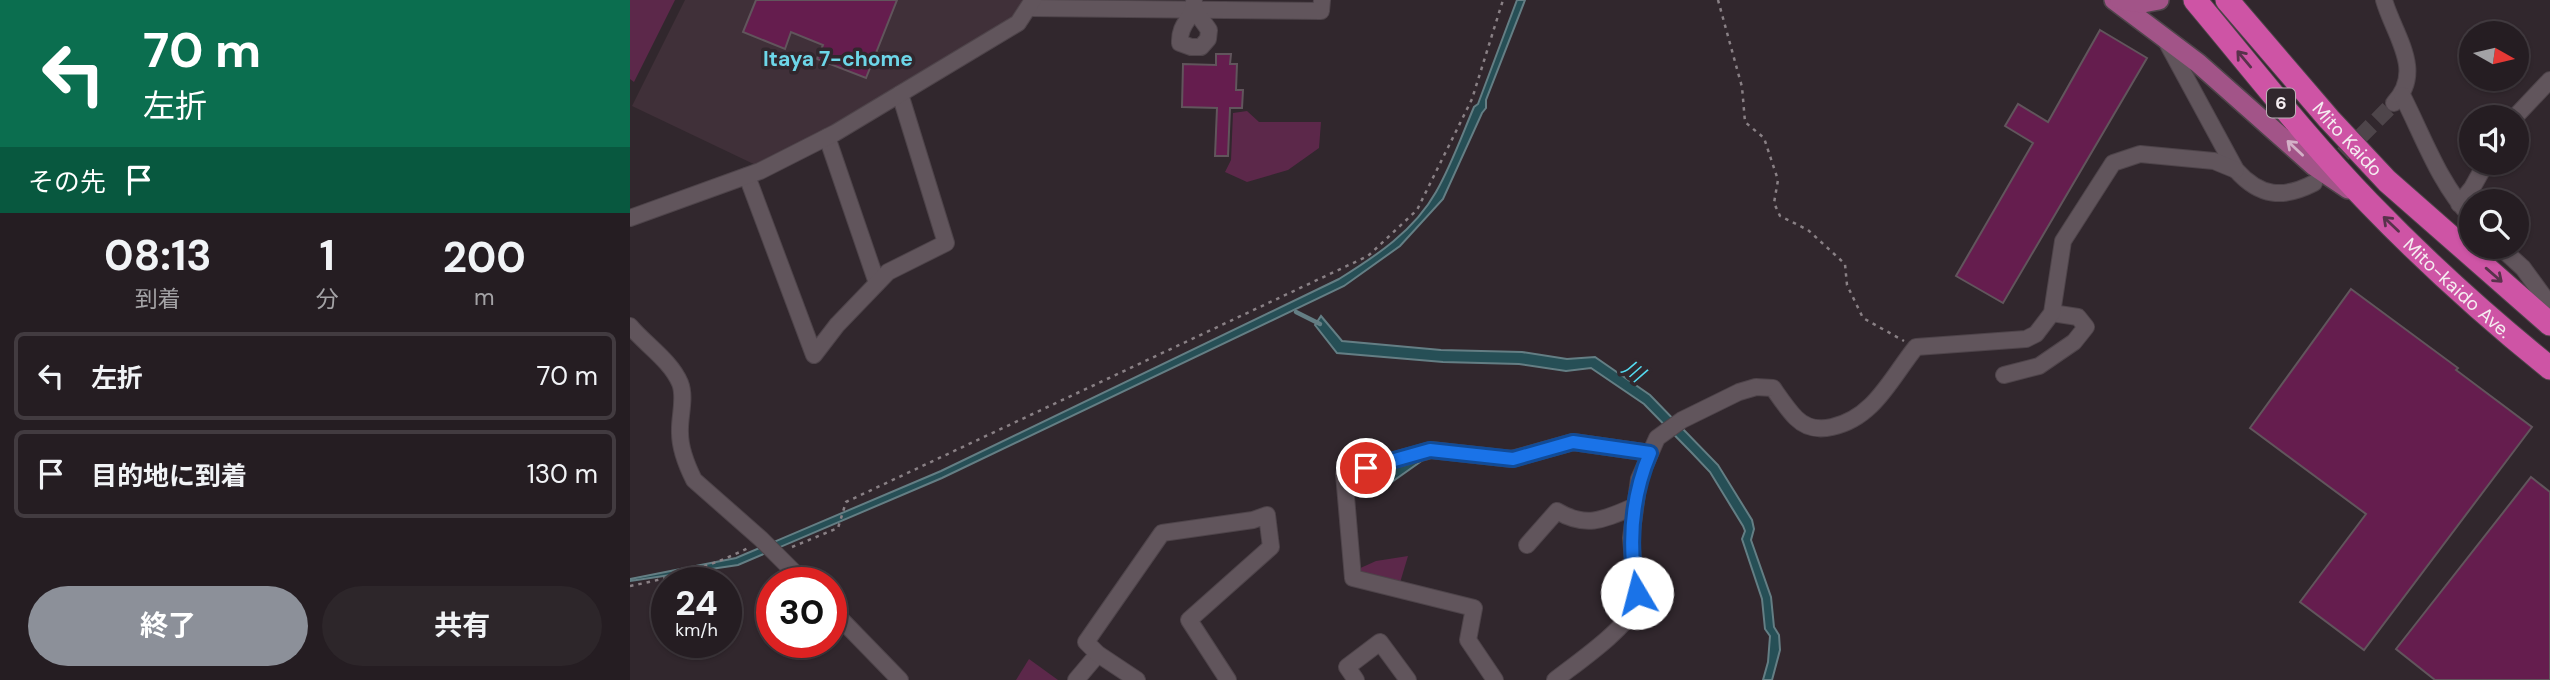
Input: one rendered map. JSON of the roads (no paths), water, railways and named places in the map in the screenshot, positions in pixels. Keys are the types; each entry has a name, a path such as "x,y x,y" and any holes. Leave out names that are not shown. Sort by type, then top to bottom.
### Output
{"highway":[{"name":"Mito Kaido","path":"2195,0 2369,203"},
{"name":"Mito-kaido Ave.","path":"2227,0 2329,119 2387,181 2550,324"},
{"name":"Mito-kaido Ave.","path":"2369,203 2443,274 2550,368"}],"main road":[{"path":"2114,0 2218,80 2314,166 2369,203"},
{"path":"2120,0 2143,3 2159,0"}],"street":[{"path":"630,218 747,176 827,137 1018,23 1031,4 1257,5 1321,11 1322,0"},
{"path":"2384,0 2409,63 2408,75 2398,99 2459,204"},
{"path":"2163,36 2236,170 2249,185 2271,193 2295,193 2314,183"},
{"path":"2526,105 2550,80"},
{"path":"747,176 814,355 837,325 888,272 946,243 900,94"},
{"path":"827,137 877,283"},
{"path":"1555,680 1593,651 1633,613 1637,604 1631,538 1639,479 1657,438 1682,420 1739,392 1756,387 1773,388 1797,419 1821,430 1861,416 1874,404 1916,347 2026,339 2036,334 2052,313 2063,241 2113,163 2140,154 2214,161 2236,170"},
{"path":"2513,259 2550,305"},
{"path":"2004,375 2039,366 2074,342 2086,327 2078,317 2052,313"},
{"path":"630,326 680,381 680,435 694,480 789,567"},
{"path":"1495,680 1468,640 1474,608 1353,578 1344,474 1430,450 1513,459 1573,442 1650,453"},
{"path":"1527,545 1557,511 1573,521 1601,521 1635,506"},
{"path":"1136,680 1098,654 1086,642 1162,533 1253,520 1267,515 1271,547 1189,620 1228,680"},
{"path":"847,625 900,680"},
{"path":"1356,680 1348,667 1380,642 1408,680"},
{"path":"1076,680 1098,654"}],"water":[{"path":"1517,0 1525,0 1486,100 1486,108 1443,199 1400,246 1344,286 942,478 738,565 691,567 736,558 941,471 1339,279 1380,252 1417,219 1436,192 1474,107 1478,104"},
{"name":"川","path":"1321,316 1342,341 1441,350 1522,352 1567,359 1595,357 1650,395 1718,465 1752,520 1754,529 1751,540 1771,597 1774,627 1779,635 1780,650 1772,680 1763,680 1768,662 1770,636 1765,629 1762,599 1742,539 1745,531 1743,526 1710,472 1644,404 1591,368 1566,371 1519,364 1443,362 1337,353 1315,325"},
{"path":"1430,455 1386,486 1348,493 1348,477"},
{"path":"651,575 651,578 630,579"}],"waterway":[{"name":"川","path":"1296,312 1320,324"}],"tunnel":[{"path":"2326,171 2394,103"}],"district":[{"name":"Itaya 7-chome","path":"838,59"}]}
